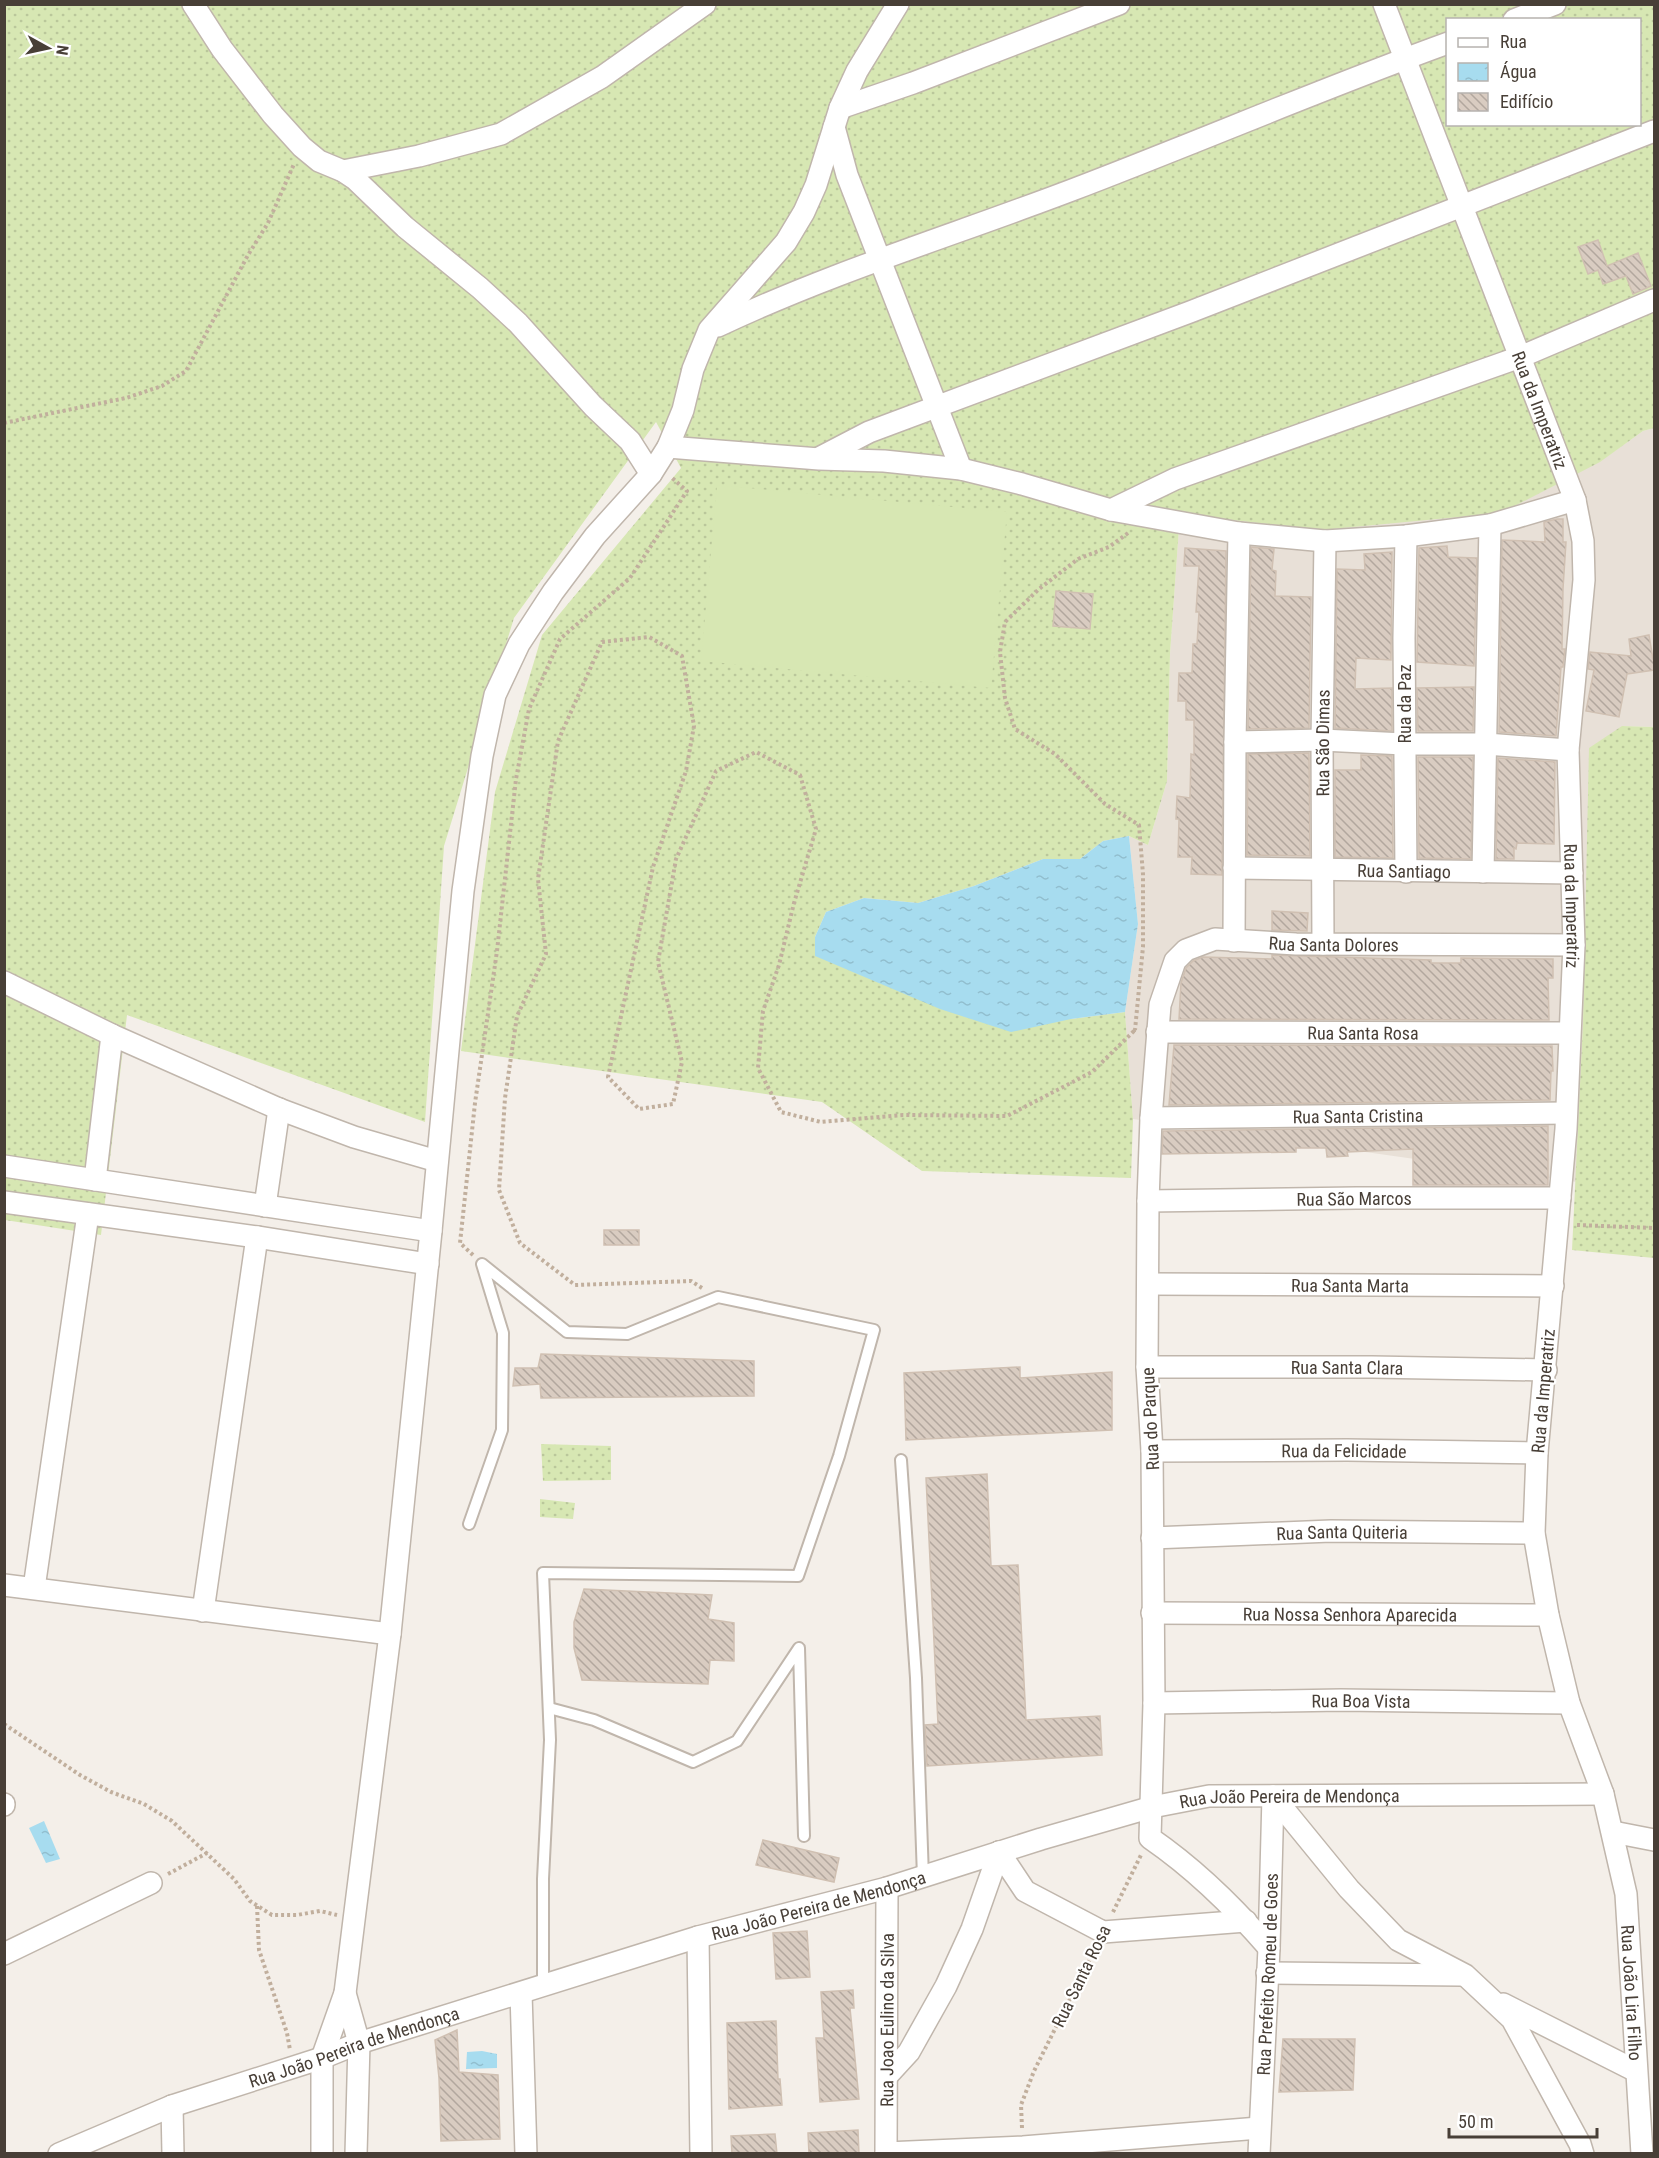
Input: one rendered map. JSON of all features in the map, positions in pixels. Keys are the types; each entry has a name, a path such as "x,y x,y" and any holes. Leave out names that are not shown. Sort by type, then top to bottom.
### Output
{"street":[{"path":"193,4 222,49 273,115 302,147 319,161 344,171 366,188 405,227 480,288 518,323 593,406 630,441 658,462 884,460 961,470 1022,484 1111,510 1239,533 1325,541 1407,536 1490,525 1575,500"},
{"path":"344,171 418,156 501,134 602,77 705,4"},
{"path":"322,2154 322,2058 345,1993 390,1634 463,891 482,756 495,695 519,644 553,592 595,536 658,462 683,410 693,369 709,330 786,242 804,212 816,185 837,117 858,72 898,4"},
{"path":"837,117 913,83 1119,4"},
{"name":"Rua da Imperatriz","path":"1384,4 1575,500 1583,541 1584,580 1568,750 1574,945 1566,1113 1546,1370 1537,1453 1534,1533 1548,1614 1569,1703 1603,1794 1613,1832"},
{"path":"1519,18 1555,4"},
{"path":"709,330 763,305 881,259 1071,190 1446,44"},
{"path":"837,117 847,175 961,470"},
{"path":"819,459 869,432 1654,132"},
{"path":"1111,510 1176,479 1520,357 1654,300"},
{"path":"1483,872 1490,525"},
{"path":"1234,940 1239,533"},
{"name":"Rua da Paz","path":"1406,872 1404,744 1407,536"},
{"name":"Rua São Dimas","path":"1323,944 1322,741 1325,541"},
{"path":"1235,742 1486,744 1568,750"},
{"name":"Rua Santiago","path":"1234,868 1572,873"},
{"name":"Rua Santa Dolores","path":"1157,1032 1160,1005 1175,961 1186,950 1215,939 1323,944 1574,945"},
{"path":"4,982 112,1035 279,1109 354,1137 437,1161"},
{"name":"Rua Santa Rosa","path":"1157,1032 1569,1033"},
{"name":"Rua do Parque","path":"1152,1807 1154,1703 1152,1451 1147,1367 1148,1201 1157,1032"},
{"path":"95,1180 112,1035"},
{"path":"265,1206 279,1109"},
{"name":"Rua Santa Cristina","path":"1151,1118 1566,1113"},
{"path":"4,1167 431,1231"},
{"name":"Rua São Marcos","path":"1148,1201 1560,1198"},
{"path":"4,1202 257,1237 428,1264"},
{"path":"34,1588 88,1214"},
{"path":"203,1611 257,1237"},
{"name":"Rua Santa Marta","path":"1148,1284 1553,1286"},
{"name":"Rua Santa Clara","path":"1147,1367 1546,1370"},
{"name":"Rua da Felicidade","path":"1152,1451 1347,1450 1537,1453"},
{"name":"Rua Santa Quiteria","path":"1152,1538 1331,1531 1534,1533"},
{"path":"4,1585 390,1634"},
{"name":"Rua Nossa Senhora Aparecida","path":"1152,1614 1341,1616 1548,1614"},
{"name":"Rua Boa Vista","path":"1154,1703 1341,1700 1569,1703"},
{"name":"Rua João Pereira de Mendonça","path":"59,2154 172,2106 293,2068 359,2043 698,1937 887,1888 1152,1807 1209,1796 1603,1794"},
{"path":"1273,1796 1349,1889 1398,1940 1465,1975 1512,2019 1580,2144 1582,2154"},
{"name":"Rua Prefeito Romeu de Goes","path":"1258,2154 1269,1948 1273,1796"},
{"path":"1152,1807 1150,1838 1207,1882 1269,1948"},
{"path":"1613,1832 1654,1840"},
{"name":"Rua João Lira Filho","path":"1613,1832 1626,1894 1642,2154"},
{"path":"999,1852 1025,1891 1103,1932 1246,1921"},
{"path":"886,2076 909,2052 946,1986 972,1929 999,1852"},
{"path":"4,1954 151,1883"},
{"name":"Rua Joao Eulino da Silva","path":"886,2153 887,1888"},
{"path":"698,1937 701,2154"},
{"path":"1267,1973 1465,1975"},
{"path":"345,1993 359,2043 356,2154"},
{"path":"521,1993 526,2154"},
{"path":"1489,1997 1636,2071"},
{"path":"172,2106 173,2154"},
{"path":"886,2153 1023,2147 1259,2128"}],"lane":[{"path":"482,1264 567,1332 627,1334 718,1297 874,1330 839,1456 798,1576 543,1573 550,1740 543,1879 543,1986"},
{"path":"469,1524 502,1430 503,1333 482,1264"},
{"path":"901,1460 916,1678 923,1877"},
{"path":"549,1708 594,1720 693,1762 737,1741 799,1648 804,1836"}],"path":[{"path":"4,423 126,398 162,386 186,371 248,255 268,223 302,147"},
{"path":"482,1264 460,1243 475,1103 498,951 516,779 529,710 561,639 630,578 687,491 658,462"},
{"path":"718,1297 691,1281 575,1285 520,1243 499,1190 505,1098 517,1016 546,954 538,879 558,741 602,642 649,637 682,656 694,726 686,771 653,867 608,1077 639,1109 672,1104 682,1062 658,962 676,859 716,771 756,752 800,775 816,830 779,964 763,1011 758,1068 781,1112 821,1122 903,1115 1008,1116 1092,1072 1135,1030 1143,946 1143,874 1139,825 1105,804 1055,754 1015,729 1005,698 1000,652 1005,622 1039,589 1078,559 1109,547 1151,517"},
{"path":"1135,1030 1157,1032"},
{"path":"1558,1224 1654,1228"},
{"path":"4,1724 80,1775 111,1792 144,1804 172,1821 234,1879 250,1901 272,1915 297,1915 320,1911 354,1920"},
{"name":"Rua Santa Rosa","path":"1023,2147 1021,2105 1034,2072 1150,1838"},
{"path":"151,1883 207,1853"},
{"path":"257,1905 259,1950 287,2033 293,2068"}],"shaded area":[{"path":"1654,428 1654,727 1622,726 1584,1007 1577,1182 1133,1119 1125,1012 1138,924 1129,836 1148,845 1167,781 1170,654 1180,513 1599,462 1643,431"}],"green space":[{"path":"5,5 1654,5 1654,428 1643,431 1600,462 1501,513 1321,530 1180,514 1170,654 1167,781 1148,845 1129,836 1103,841 1080,859 1043,859 974,886 918,903 864,898 826,912 815,937 1071,1019 1125,1012 1133,1119 1131,1178 922,1171 822,1102 461,1051 495,792 542,635 681,468 656,422 514,618 444,846 425,1122 127,1015 101,1235 5,1220"},
{"path":"717,485 1007,512 991,688 701,661"},
{"path":"1622,726 1654,727 1654,1258 1572,1250 1583,1023 1589,748"},
{"path":"541,1444 611,1446 611,1480 543,1481"},
{"path":"540,1499 575,1503 573,1519 540,1517"}],"water":[{"path":"1129,836 1138,924 1125,1012 1071,1019 1011,1032 940,1009 815,956 815,937 826,912 864,898 918,903 974,886 1043,859 1080,859 1103,841"},
{"path":"44,1821 60,1859 46,1863 29,1828"},
{"path":"482,2051 497,2054 497,2068 466,2069 467,2052"}],"building":[{"path":"1598,240 1607,266 1638,253 1651,286 1633,294 1626,276 1603,284 1598,270 1588,274 1578,247"},
{"path":"1563,519 1563,542 1566,542 1562,649 1565,649 1563,667 1561,667 1556,736 1499,732 1502,540 1545,542 1544,522"},
{"path":"1447,546 1448,557 1477,558 1474,666 1417,662 1419,548"},
{"path":"1251,547 1274,549 1272,570 1276,571 1275,596 1311,597 1309,728 1248,729"},
{"path":"1185,548 1226,551 1222,875 1191,874 1192,857 1178,857 1177,796 1190,798 1191,754 1194,755 1194,720 1186,720 1186,701 1178,701 1179,673 1192,673 1193,644 1197,644 1199,612 1196,612 1199,566 1184,566"},
{"path":"1392,552 1391,660 1356,658 1355,689 1392,688 1392,731 1335,728 1337,569 1365,570 1364,554"},
{"path":"1056,591 1093,594 1090,629 1053,626"},
{"path":"1649,635 1654,670 1627,674 1619,717 1586,711 1594,670 1588,669 1590,652 1631,656 1629,639"},
{"path":"1474,687 1473,731 1418,731 1417,688"},
{"path":"1309,753 1310,856 1247,855 1248,754"},
{"path":"1361,755 1392,756 1393,858 1335,857 1335,770 1361,770"},
{"path":"1418,757 1473,757 1471,859 1419,858"},
{"path":"1498,758 1555,762 1554,844 1517,843 1516,849 1514,848 1514,859 1496,859"},
{"path":"1272,911 1308,913 1307,931 1272,930"},
{"path":"1272,955 1431,960 1431,963 1461,963 1461,958 1553,959 1553,978 1548,978 1549,1020 1179,1019 1181,983 1186,968 1193,961 1203,957 1272,959"},
{"path":"1174,1045 1552,1046 1553,1071 1551,1071 1550,1100 1169,1105"},
{"path":"1548,1126 1548,1185 1413,1185 1413,1149 1347,1152 1348,1156 1327,1157 1326,1148 1296,1148 1296,1152 1162,1154 1163,1131"},
{"path":"604,1230 639,1230 639,1245 604,1245"},
{"path":"541,1354 754,1361 754,1396 541,1398 540,1384 513,1386 515,1368 538,1368"},
{"path":"1020,1367 1020,1378 1112,1372 1112,1430 906,1440 904,1373"},
{"path":"987,1474 991,1566 1018,1565 1026,1720 1100,1716 1102,1755 927,1766 925,1725 938,1724 926,1478"},
{"path":"584,1589 712,1595 708,1619 734,1623 734,1661 710,1660 708,1684 582,1680 574,1648 574,1622"},
{"path":"763,1840 839,1858 834,1882 756,1865"},
{"path":"807,1931 810,1977 776,1979 773,1933"},
{"path":"853,1990 854,2008 850,2008 859,2099 820,2102 816,2038 824,2038 821,1992"},
{"path":"776,2021 778,2079 780,2079 782,2105 729,2109 727,2023"},
{"path":"457,2030 459,2072 498,2075 500,2139 441,2141 435,2040"},
{"path":"1283,2039 1355,2039 1353,2090 1279,2092"},
{"path":"858,2130 859,2154 809,2154 808,2133"},
{"path":"775,2134 777,2154 732,2154 731,2136"}]}
